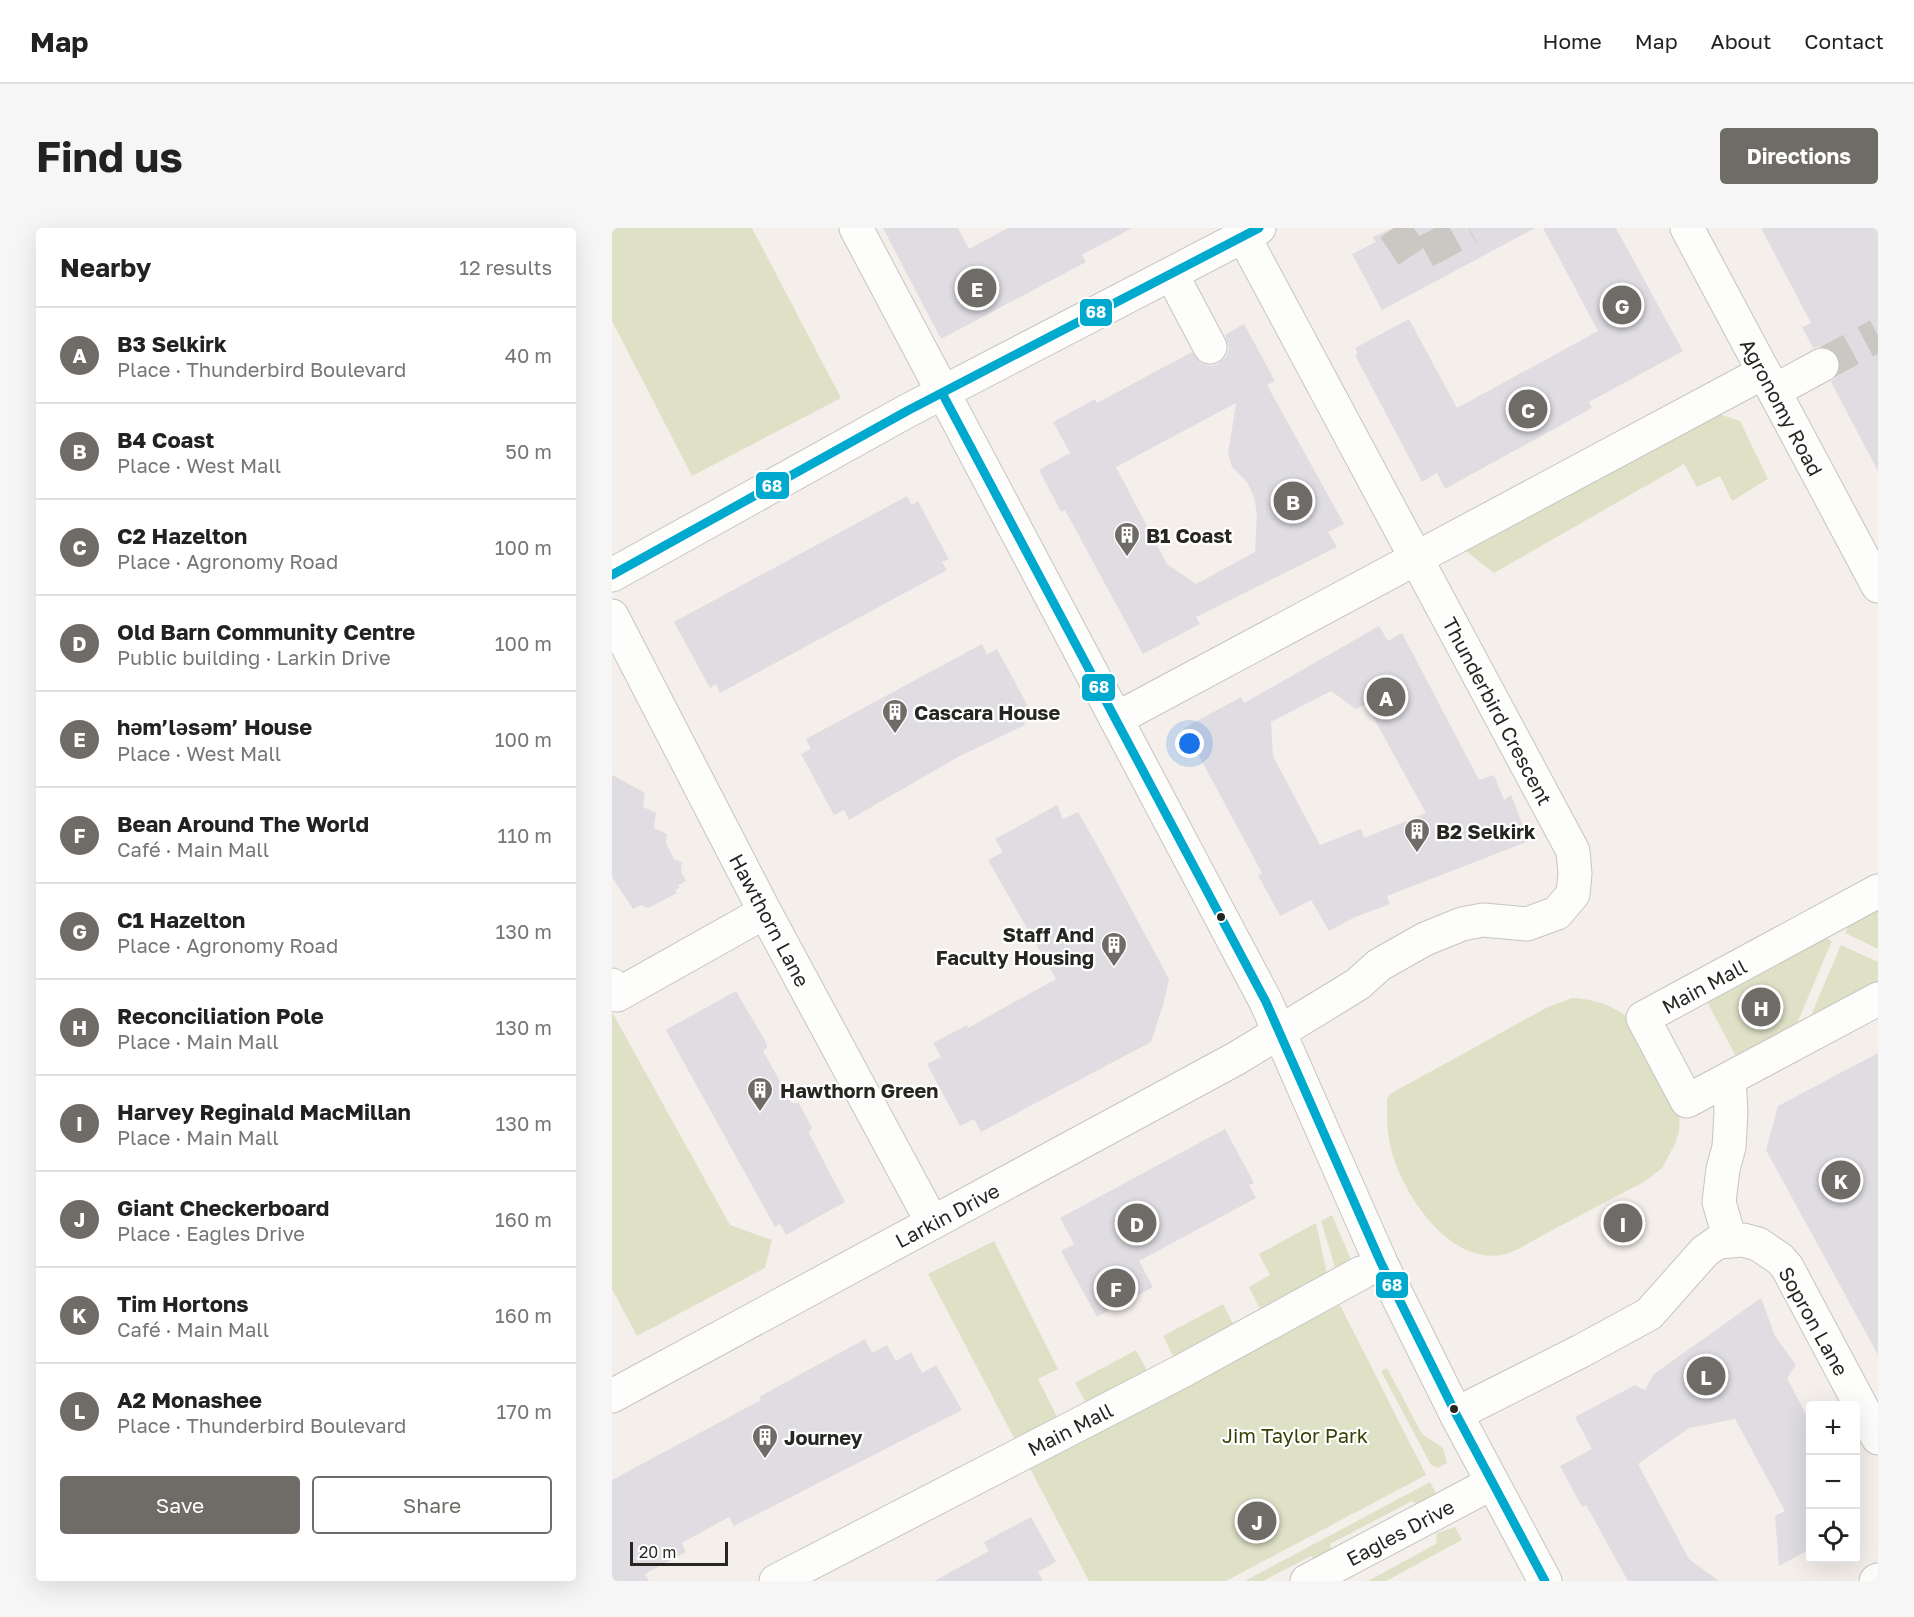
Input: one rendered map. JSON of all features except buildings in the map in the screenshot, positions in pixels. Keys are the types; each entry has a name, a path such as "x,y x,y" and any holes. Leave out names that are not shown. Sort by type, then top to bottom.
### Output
{"street":[{"path":"856,228 1280,1031 1348,1193 1456,1414 1545,1581"},
{"name":"Agronomy Road","path":"1687,228 1878,586"},
{"path":"612,575 942,393 1252,232"},
{"name":"Thunderbird Crescent","path":"1252,232 1416,558 1573,851 1573,894 1557,913 1527,924 1483,920 1462,924 1425,939 1379,965 1358,984 1280,1031"},
{"path":"1172,275 1210,347"},
{"path":"1116,719 1416,558 1769,382 1822,365"},
{"name":"Hawthorn Lane","path":"612,616 765,912 932,1222"},
{"name":"Main Mall","path":"1878,891 1643,1018 1687,1101 1878,999"},
{"path":"615,990 765,912"},
{"name":"Larkin Drive","path":"612,1396 1237,1058 1280,1031"},
{"path":"1729,1079 1731,1112 1729,1147 1723,1169 1719,1202 1744,1242"},
{"path":"1456,1414 1649,1314 1705,1251 1718,1242 1744,1242"},
{"name":"Sopron Lane","path":"1744,1242 1780,1259 1787,1268 1878,1438"},
{"name":"Main Mall","path":"776,1581 1203,1360 1361,1273"},
{"name":"Eagles Drive","path":"1307,1581 1492,1483"}],"green space":[{"path":"612,228 752,228 841,398 692,476 612,321"},
{"path":"1719,414 1740,421 1768,479 1732,501 1720,476 1697,487 1684,464 1494,573 1466,551"},
{"path":"1878,908 1878,949 1845,933 1850,922"},
{"path":"1824,937 1832,941 1795,1028 1738,1060 1706,1000"},
{"path":"1841,945 1878,962 1878,983 1809,1020"},
{"path":"1572,998 1603,1004 1630,1019 1680,1102 1679,1132 1675,1144 1662,1168 1644,1182 1523,1246 1506,1254 1486,1255 1466,1250 1448,1239 1432,1224 1406,1186 1391,1149 1387,1099 1390,1094 1548,1007"},
{"path":"612,1012 730,1225 772,1240 765,1268 637,1336 612,1289"},
{"path":"1332,1215 1351,1260 1335,1267 1321,1221"},
{"path":"1316,1223 1328,1279 1261,1311 1249,1287 1270,1275 1259,1254"},
{"name":"Jim Taylor Park","path":"994,1241 1058,1369 1038,1379 1072,1447 1270,1338 1340,1305 1426,1475 1226,1581 1089,1581 928,1274"},
{"path":"1223,1304 1236,1330 1176,1362 1163,1336"},
{"path":"1136,1350 1150,1376 1089,1408 1075,1383"},
{"path":"1387,1368 1422,1434 1443,1448 1447,1463 1438,1468 1431,1465 1381,1371"},
{"path":"1430,1482 1437,1495 1420,1506 1412,1501 1330,1544 1332,1552 1317,1561 1311,1556 1263,1581 1245,1581"},
{"path":"1455,1527 1462,1540 1386,1581 1368,1581 1436,1544 1437,1533"}],"tunnel":[{"path":"1394,228 1414,258 1469,228"},
{"path":"1822,365 1878,335"}],"transit line":[{"name":"68","path":"612,575 907,411 1259,228"},
{"name":"68","path":"942,393 1266,1002 1381,1263 1456,1414 1545,1581"}],"place":[{"name":"həm’ləsəm’ House","path":"977,288"},
{"name":"C1 Hazelton","path":"1622,305"},
{"name":"C2 Hazelton","path":"1528,409"},
{"name":"B4 Coast","path":"1293,501"},
{"name":"B1 Coast","path":"1127,558"},
{"name":"B3 Selkirk","path":"1386,697"},
{"name":"Cascara House","path":"895,735"},
{"name":"B2 Selkirk","path":"1417,854"},
{"name":"Staff And Faculty Housing","path":"1114,968"},
{"name":"Reconciliation Pole","path":"1761,1007"},
{"name":"Hawthorn Green","path":"760,1113"},
{"name":"Tim Hortons","path":"1841,1180"},
{"name":"Old Barn Community Centre","path":"1137,1223"},
{"name":"Harvey Reginald MacMillan","path":"1623,1223"},
{"name":"Bean Around The World","path":"1116,1288"},
{"name":"A2 Monashee","path":"1706,1376"},
{"name":"Journey","path":"765,1460"},
{"name":"Giant Checkerboard","path":"1257,1521"}]}
